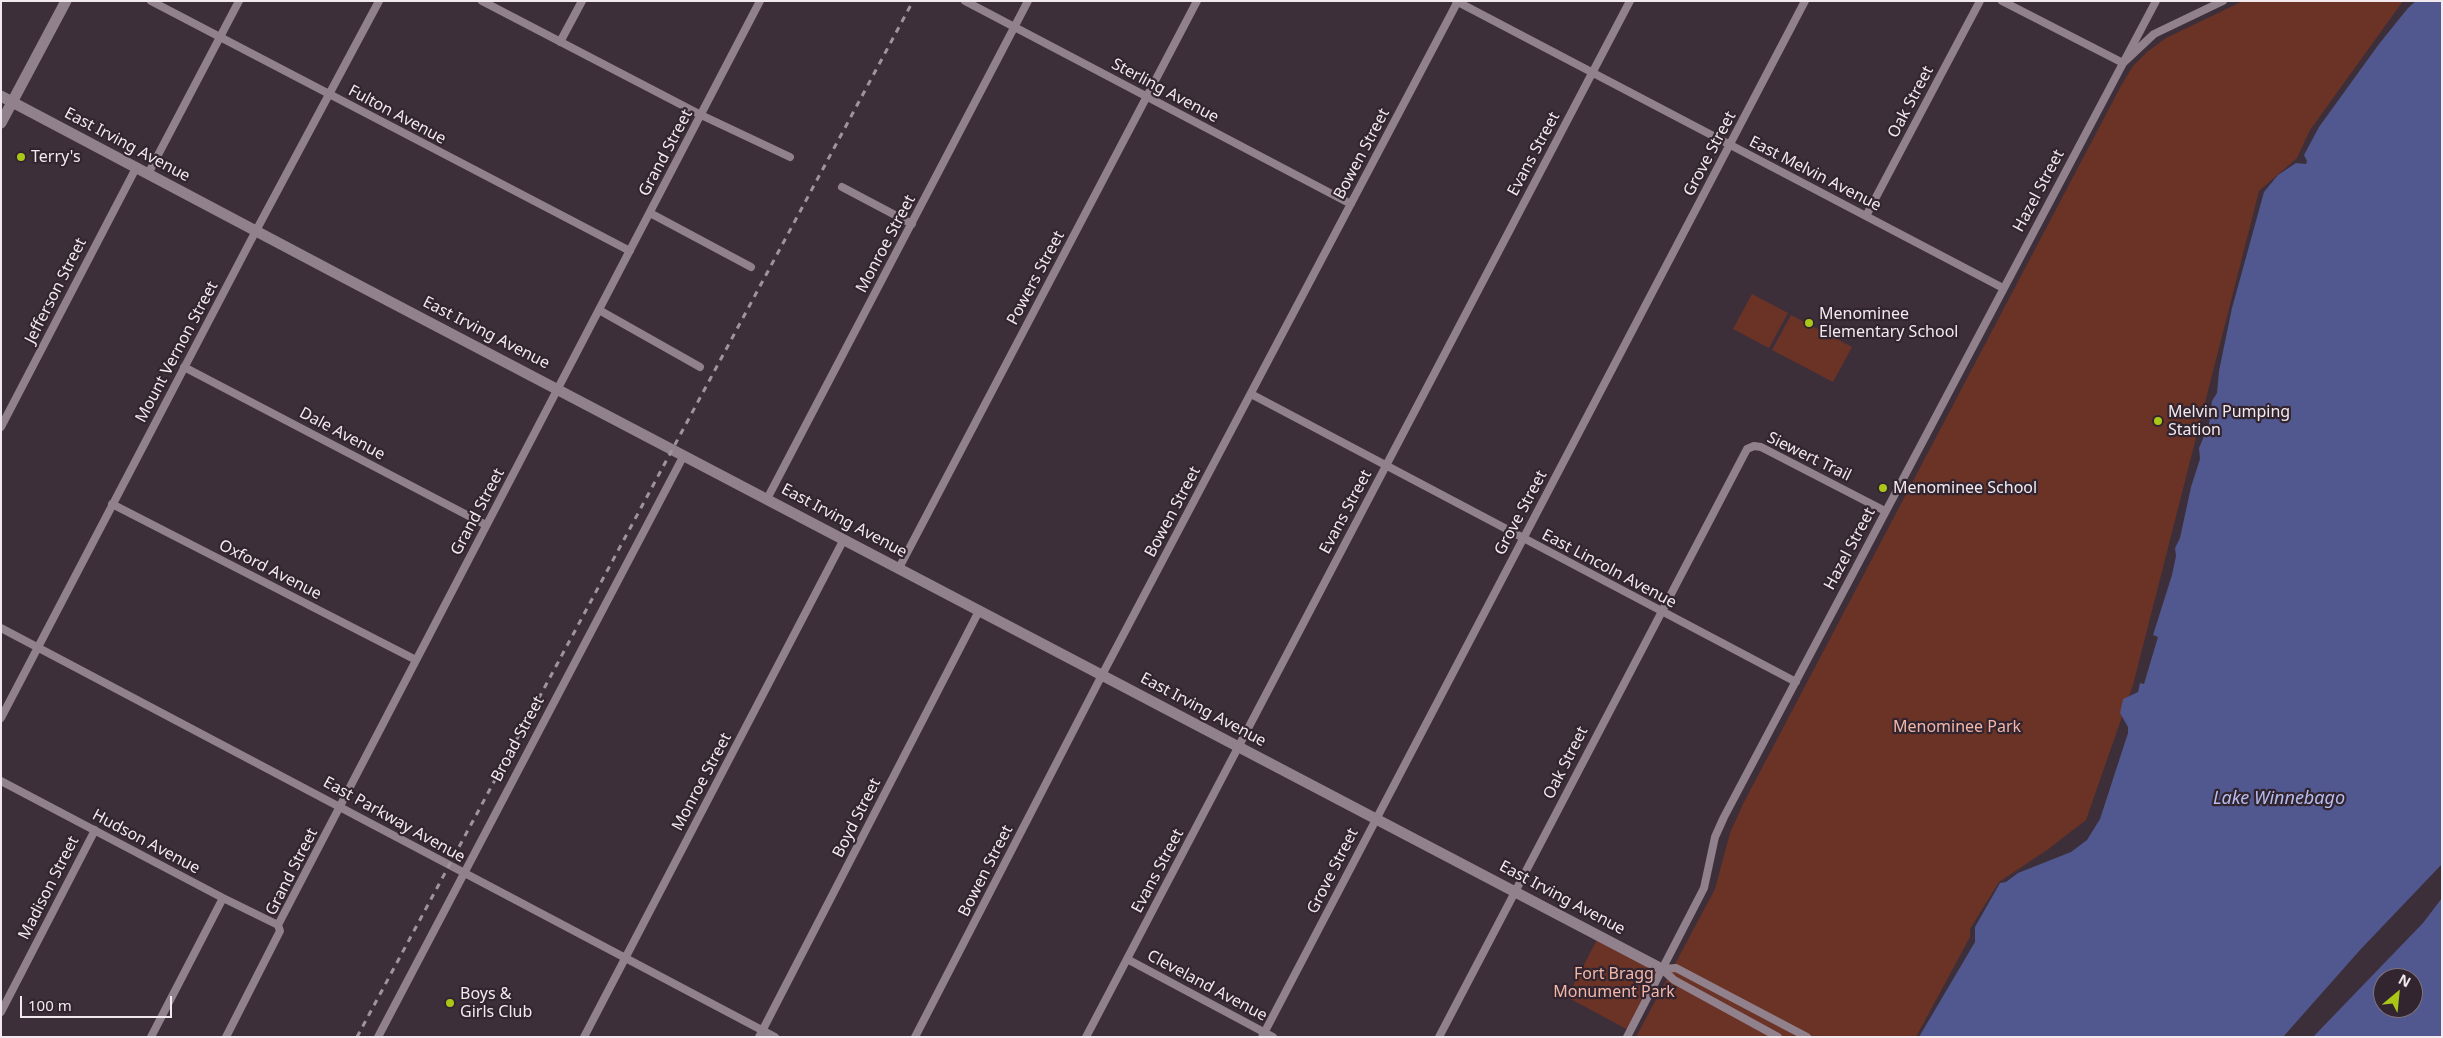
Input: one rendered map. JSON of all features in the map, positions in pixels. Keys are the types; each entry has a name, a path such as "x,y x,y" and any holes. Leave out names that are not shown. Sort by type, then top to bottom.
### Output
{"street":[{"path":"1,123 66,1"},
{"name":"Fulton Avenue","path":"151,1 630,251"},
{"path":"148,174 239,1"},
{"name":"Mount Vernon Street","path":"1,718 112,504 379,1"},
{"path":"482,1 701,115 790,157"},
{"path":"560,42 582,1"},
{"name":"Grand Street","path":"226,1037 280,931 278,925 486,525 559,390 760,1"},
{"name":"Sterling Avenue","path":"965,1 1351,204"},
{"name":"Monroe Street","path":"767,499 1028,1"},
{"name":"Powers Street","path":"899,568 1197,1"},
{"name":"East Melvin Avenue","path":"1457,1 2003,288"},
{"name":"Bowen Street","path":"916,1037 1102,675 1457,1"},
{"name":"Evans Street","path":"1086,1037 1630,1"},
{"name":"Grove Street","path":"1263,1034 1805,1"},
{"name":"Oak Street","path":"1866,216 1980,1"},
{"path":"2002,1 2123,63 2154,34 2223,1"},
{"name":"Hazel Street","path":"1627,1037 1704,888 1715,837 1724,818 2156,1"},
{"name":"East Irving Avenue","path":"1,96 1662,969 1674,980 1778,1037"},
{"name":"Jefferson Street","path":"1,427 136,168"},
{"path":"842,187 912,224"},
{"path":"650,212 752,267"},
{"path":"599,310 700,366"},
{"name":"Dale Avenue","path":"184,368 486,525"},
{"name":"East Lincoln Avenue","path":"1251,394 1796,682"},
{"name":"Siewert Trail","path":"1718,502 1747,449 1756,446 1886,511"},
{"name":"Broad Street","path":"378,1037 684,455"},
{"name":"Oak Street","path":"1439,1037 1718,502"},
{"name":"Oxford Avenue","path":"112,504 416,660"},
{"name":"Monroe Street","path":"584,1037 844,539"},
{"name":"Boyd Street","path":"760,1034 979,611"},
{"name":"East Parkway Avenue","path":"1,628 625,958 760,1034 774,1037"},
{"name":"Hudson Avenue","path":"1,781 278,925"},
{"name":"Madison Street","path":"1,1012 95,830"},
{"path":"152,1037 223,898"},
{"name":"Cleveland Avenue","path":"1127,959 1263,1034 1274,1037"},
{"name":"East Irving Avenue","path":"1662,969 1676,968 1807,1037"}],"green space":[{"name":"Menominee Park","path":"2243,1 2403,1 2310,130 2297,158 2259,191 2133,685 2086,820 2047,850 1999,882 1970,929 1970,937 1916,1037 1636,1037 1715,889 1730,833 1743,804 2122,84 2133,66 2147,52 2166,38"},
{"path":"1752,294 1788,313 1769,348 1733,329"},
{"path":"1791,315 1852,347 1833,382 1772,350"},
{"name":"Fort Bragg Monument Park","path":"1599,936 1662,969 1630,1031 1567,997"}],"water":[{"name":"Lake Winnebago","path":"2416,1 2442,1 2442,864 2360,950 2283,1037 1919,1037 1975,942 1975,927 2000,883 2006,882 2018,873 2071,852 2087,840 2100,819 2128,733 2128,727 2120,713 2123,699 2138,692 2140,683 2144,684 2158,637 2153,635 2172,575 2176,556 2175,548 2180,538 2191,487 2200,459 2199,448 2209,424 2212,401 2217,393 2219,371 2232,308 2264,192 2278,175 2296,163 2306,164 2307,161 2304,155 2319,127 2379,44"},
{"path":"2442,898 2442,1037 2313,1037 2373,975 2373,1018 2423,1018 2423,968 2380,968 2423,923"}],"railway":[{"path":"357,1037 913,1"}],"place":[{"name":"Terry's","path":"21,157"},
{"name":"Menominee Elementary School","path":"1809,323"},
{"name":"Melvin Pumping Station","path":"2158,421"},
{"name":"Menominee School","path":"1883,488"},
{"name":"Boys & Girls Club","path":"450,1003"}]}
